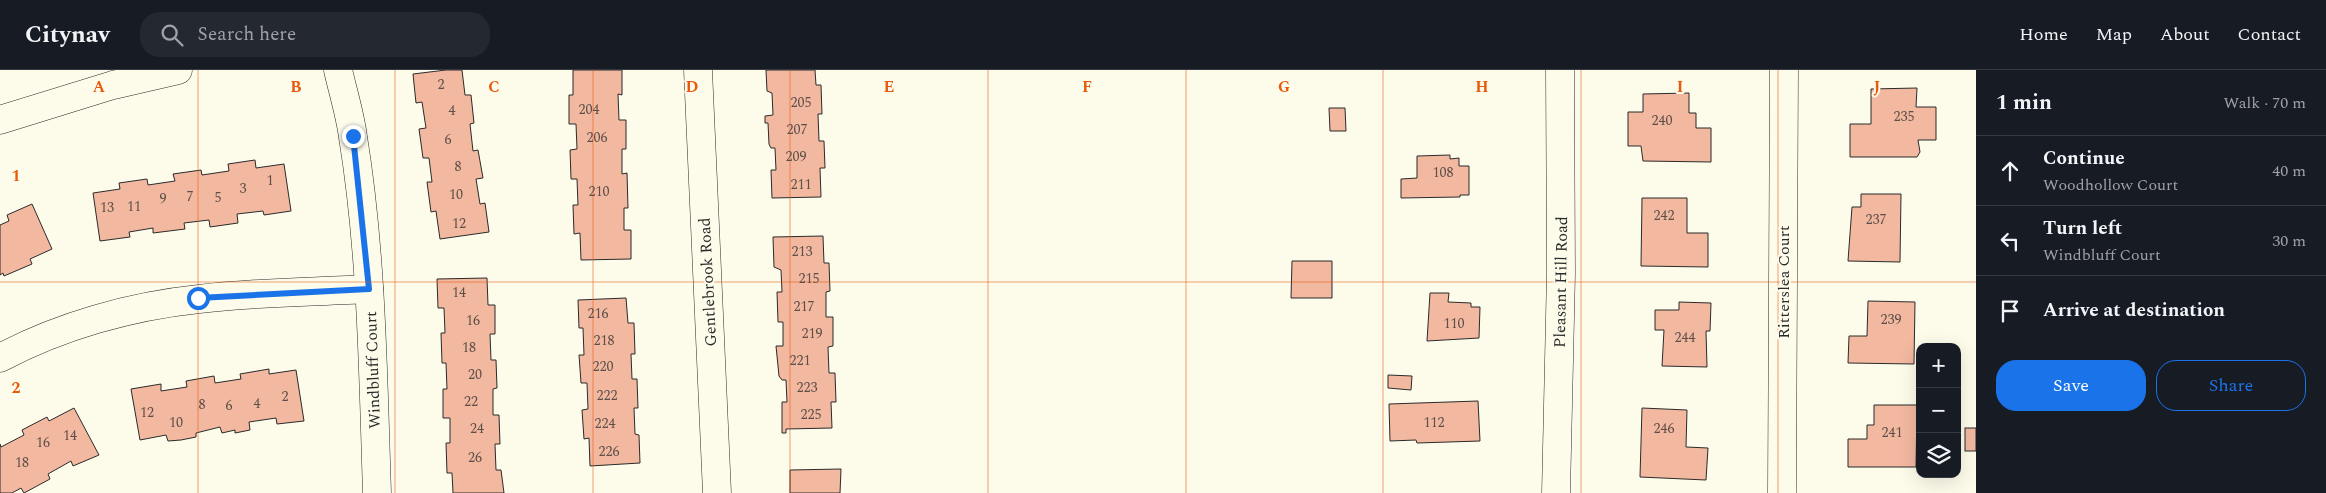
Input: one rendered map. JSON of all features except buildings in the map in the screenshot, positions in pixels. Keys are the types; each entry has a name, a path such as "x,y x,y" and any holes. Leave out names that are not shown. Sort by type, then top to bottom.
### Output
{"street":[{"path":"0,120 113,85 178,70"},
{"name":"Windbluff Court","path":"338,70 353,136 369,289 377,493"},
{"name":"Gentlebrook Road","path":"698,70 717,493"},
{"name":"Pleasant Hill Road","path":"1556,493 1561,273 1560,70"},
{"name":"Ritterslea Court","path":"1782,493 1784,70"},
{"path":"0,358 51,334 143,308 198,298 369,289"}],"route":[{"path":"198,298 369,289 353,136"}]}
